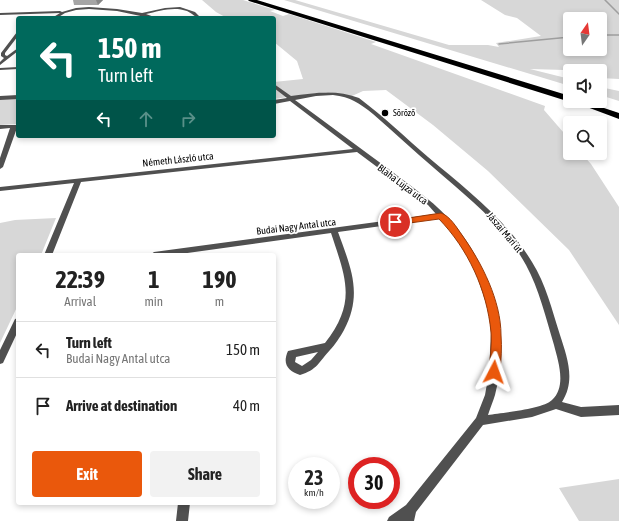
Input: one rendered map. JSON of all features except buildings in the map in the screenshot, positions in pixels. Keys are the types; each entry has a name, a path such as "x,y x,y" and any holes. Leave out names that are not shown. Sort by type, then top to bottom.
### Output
{"highway":[{"path":"251,0 563,98"},
{"path":"262,0 563,93"},
{"path":"607,106 619,110"},
{"path":"596,108 619,116"}],"street":[{"path":"0,14 62,11 76,8 107,8 149,16"},
{"path":"143,14 161,9 185,9 192,10 197,16"},
{"path":"56,16 62,11"},
{"path":"7,58 3,56 3,53 16,35"},
{"path":"0,64 16,51"},
{"path":"0,69 16,68"},
{"name":"Blaha Lujza utca","path":"276,87 417,194 454,229 474,260 493,312 496,334 494,372 490,395 480,421 409,515 393,521"},
{"name":"Jászai Mari út","path":"276,102 331,93 344,94 357,99 489,212 504,228 518,245 530,265 540,287 565,366 566,380 563,391 555,404"},
{"path":"0,98 16,97"},
{"path":"0,127 16,126 0,167"},
{"name":"Németh László utca","path":"0,189 358,150"},
{"path":"49,253 79,180"},
{"name":"Budai Nagy Antal utca","path":"168,253 441,216"},
{"path":"329,346 342,328 350,304 350,279 334,231"},
{"path":"216,253 217,246"},
{"path":"0,360 16,325"},
{"path":"480,421 528,413 555,404 581,412 619,410"},
{"path":"182,521 184,505"}],"shaded area":[{"path":"202,0 243,0 275,10 270,11 283,16 289,14 376,42 371,44 545,106 544,110 563,132 563,160 587,160 619,207 619,325 569,250 488,171 433,125 386,90 363,91 352,96 326,92 276,99 276,82 303,79 297,61 276,44 276,16 223,16 216,12"},
{"path":"284,0 295,0 449,45 488,45 499,47 496,43 541,36 517,18 505,15 481,0 619,0 619,79 607,78 607,64 563,64 563,70 530,69 563,77 563,84"},
{"path":"607,88 619,91 619,101 607,97"},
{"path":"16,98 16,124 0,125 0,99"},
{"path":"56,218 42,253 16,253 16,309 0,343 0,223 15,220"},
{"path":"619,479 619,521 579,521 559,488"}],"waterway":[{"path":"605,0 619,14"},
{"path":"607,35 619,35"},
{"path":"499,44 563,38"}],"place":[{"name":"Söröző","path":"385,113"}],"route":[{"path":"395,222 441,216 454,229 465,245 481,276 493,312 496,334 494,372"}]}
